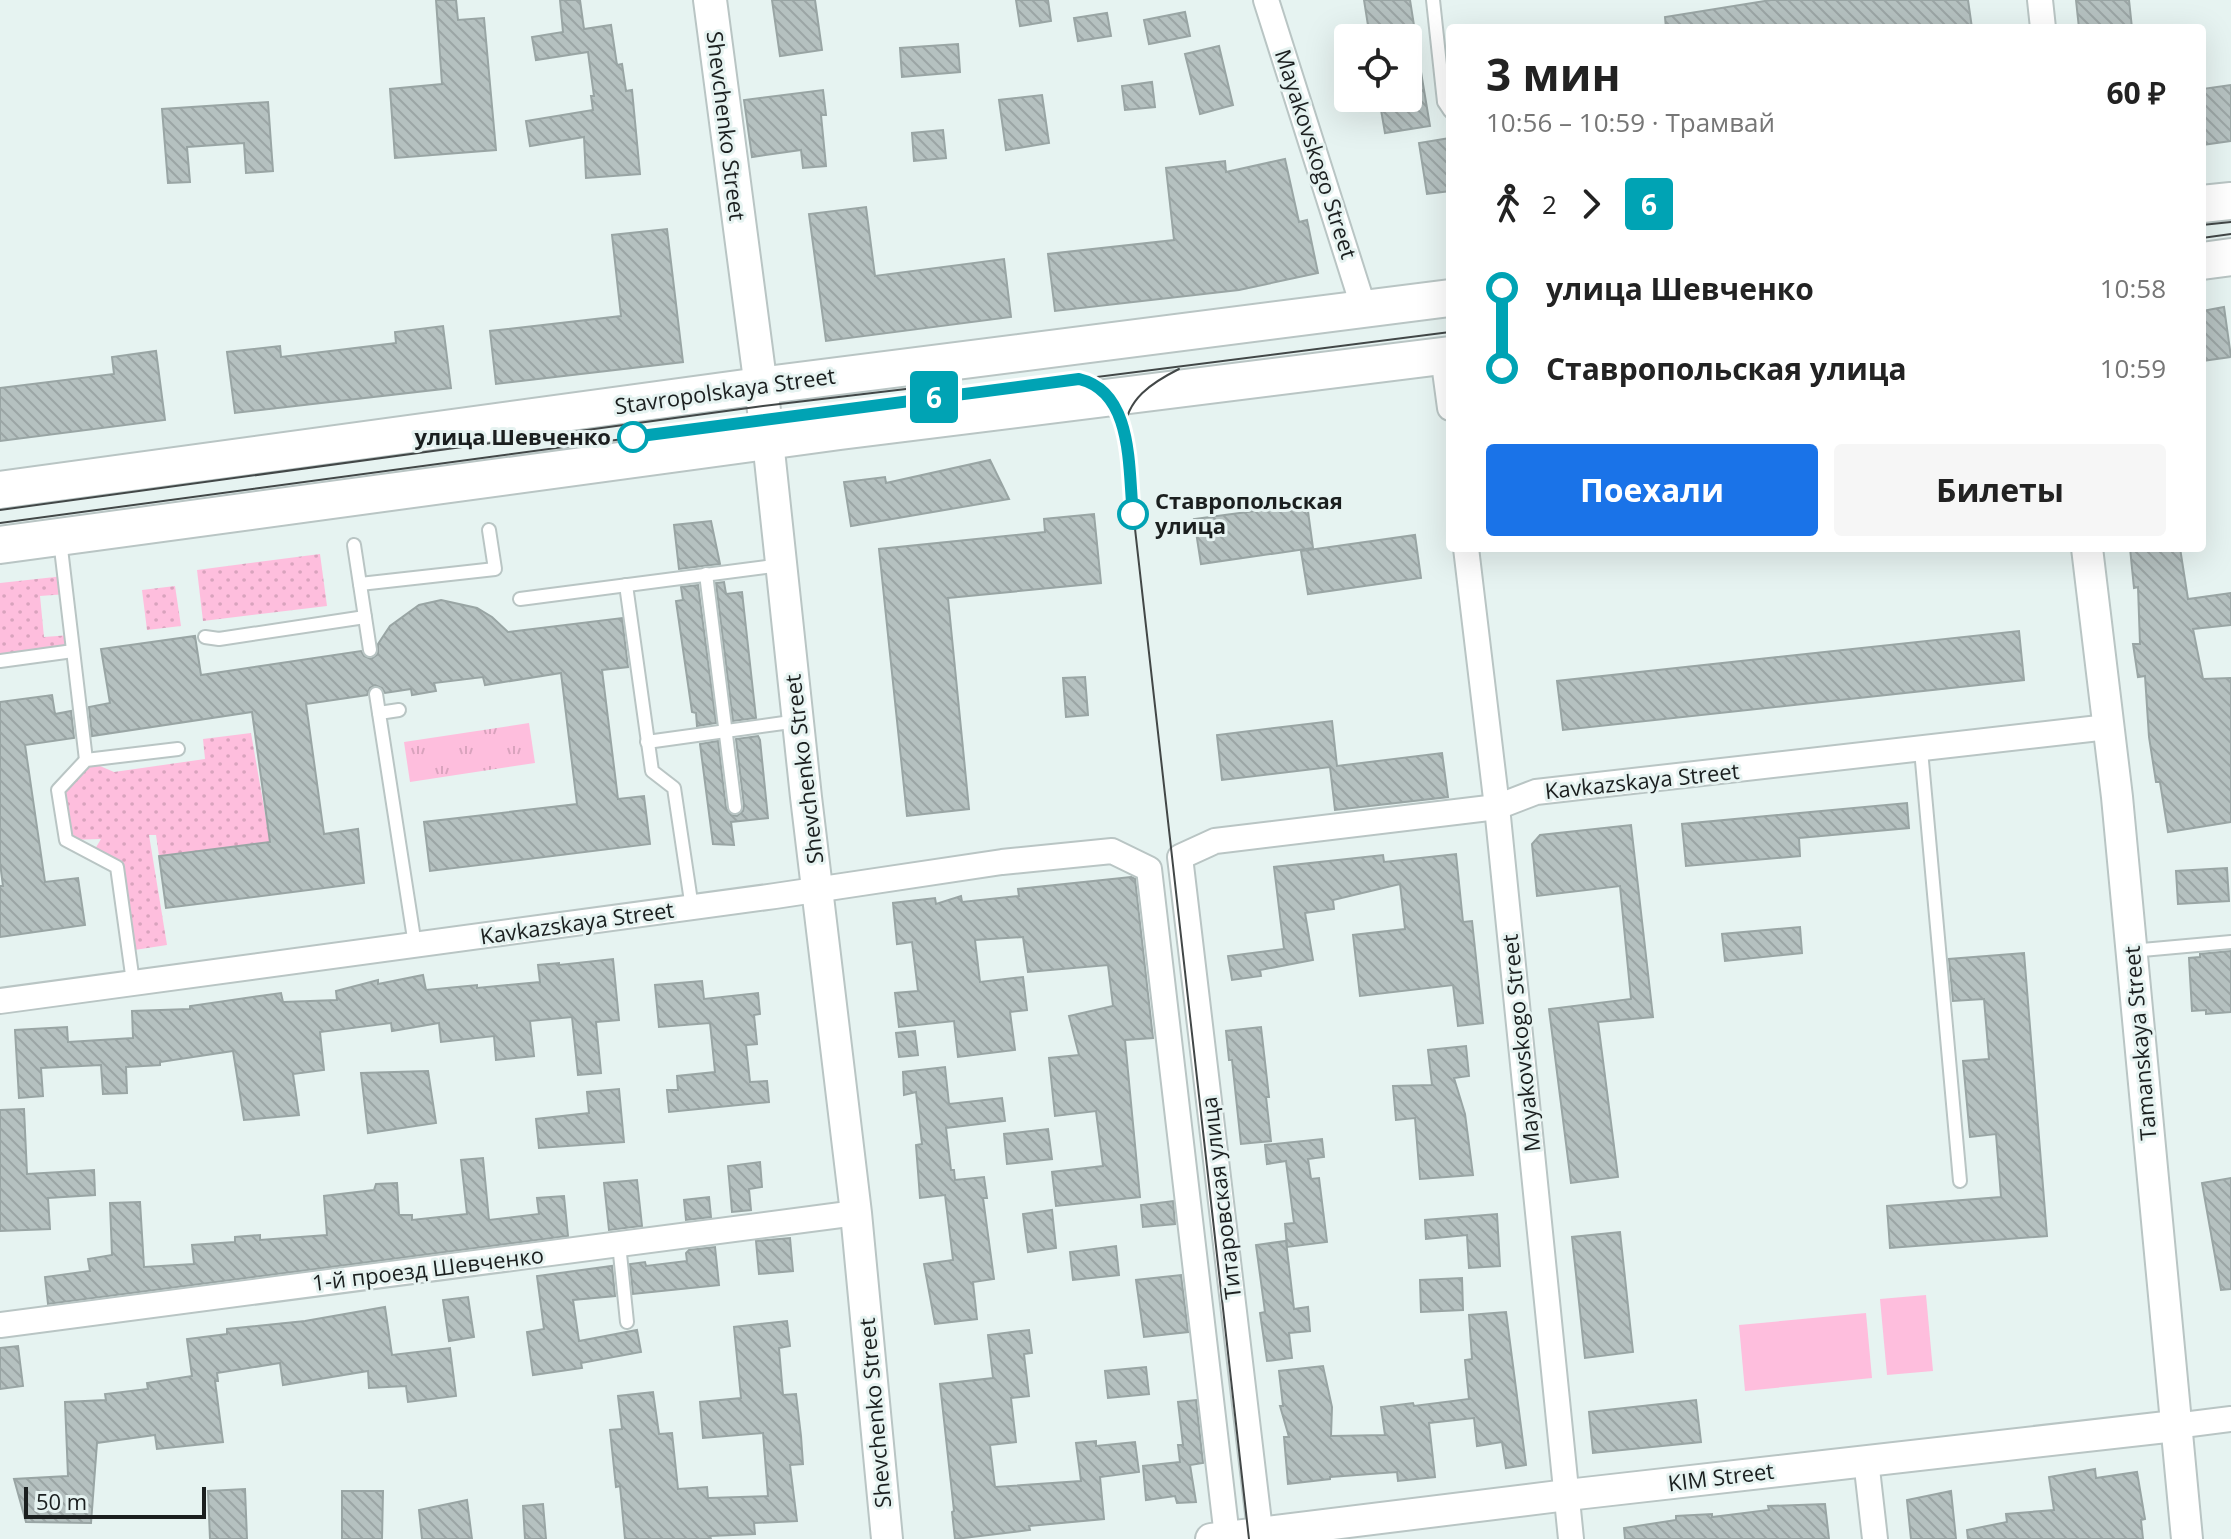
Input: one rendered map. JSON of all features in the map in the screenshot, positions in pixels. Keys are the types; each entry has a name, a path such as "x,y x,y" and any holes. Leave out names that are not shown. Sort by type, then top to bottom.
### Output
{"main road":[{"name":"Shevchenko Street","path":"710,0 768,441"},
{"path":"2206,204 2231,201"},
{"path":"2206,260 2231,257"},
{"name":"Stavropolskaya Street","path":"0,490 760,386 1446,299"},
{"path":"0,545 768,441 1446,355"}],"street":[{"name":"Mayakovskogo Street","path":"1266,0 1364,309"},
{"path":"2040,0 2043,24"},
{"name":"Shevchenko Street","path":"768,441 856,1213 887,1539"},
{"name":"Mayakovskogo Street","path":"1466,552 1497,807 1571,1539"},
{"name":"Tamanskaya Street","path":"2087,552 2131,951 2187,1539"},
{"name":"Kavkazskaya Street","path":"1180,857 1215,841 1497,807 1536,792 2108,727"},
{"name":"Kavkazskaya Street","path":"0,1001 692,908 1002,862 1112,851 1149,869"},
{"name":"Титаровская улица","path":"1180,857 1260,1535"},
{"name":"Титаровская улица","path":"1149,869 1219,1538"},
{"name":"1-й проезд Шевченко","path":"0,1325 856,1213"},
{"name":"KIM Street","path":"1219,1538 2231,1419"},
{"path":"1866,1460 1875,1539"}],"lane":[{"path":"1433,0 1446,105"},
{"path":"360,584 495,569 489,530"},
{"path":"60,537 86,760"},
{"path":"354,545 370,650"},
{"path":"520,599 781,565"},
{"path":"706,574 735,807"},
{"path":"626,585 652,771 674,788 692,908"},
{"path":"205,637 219,639 365,617"},
{"path":"0,661 73,651"},
{"path":"376,694 415,945"},
{"path":"379,713 399,710"},
{"path":"647,742 798,721"},
{"path":"133,982 117,867 66,840 58,790 86,760 178,749"},
{"path":"1921,750 1960,1181"},
{"path":"2131,951 2231,942"},
{"path":"619,1244 627,1322"}],"green space":[{"path":"320,554 327,606 203,621 197,570"},
{"path":"64,576 67,594 40,596 44,637 71,635 73,651 0,661 0,583"},
{"path":"175,586 181,626 147,630 142,590"},
{"path":"529,723 535,763 410,782 404,742"},
{"path":"251,733 270,842 159,856 156,835 149,835 167,945 128,951 117,867 92,854 101,839 66,840 58,790 86,760 114,772 205,759 203,739"},
{"path":"1926,1295 1933,1371 1887,1375 1880,1299"},
{"path":"1866,1313 1872,1378 1745,1391 1739,1325"}],"building":[{"path":"436,0 456,0 458,20 484,18 496,150 395,158 390,89 442,84"},
{"path":"560,0 580,0 584,29 611,25 617,65 622,64 626,91 632,90 640,174 586,178 584,137 530,146 526,121 593,110 588,52 536,60 532,37 563,32"},
{"path":"772,0 815,0 822,50 780,56"},
{"path":"1016,0 1048,0 1051,21 1020,26"},
{"path":"1364,0 1410,0 1414,24 1368,24"},
{"path":"1771,0 1968,0 1971,24 1666,24 1665,17"},
{"path":"2076,0 2129,0 2132,24 2079,24"},
{"path":"1185,12 1190,36 1149,44 1144,20"},
{"path":"1107,13 1111,36 1078,41 1074,18"},
{"path":"958,44 960,72 902,77 900,48"},
{"path":"1219,46 1233,105 1200,114 1185,54"},
{"path":"1422,78 1430,126 1385,133 1381,112 1422,112"},
{"path":"1152,82 1155,107 1125,110 1122,86"},
{"path":"2231,85 2231,141 2206,144 2206,88"},
{"path":"823,90 826,115 821,115 826,166 803,168 801,150 752,157 744,100"},
{"path":"1042,95 1049,143 1006,150 999,100"},
{"path":"268,102 273,171 246,173 244,143 187,147 190,182 168,183 162,109"},
{"path":"943,130 946,158 914,161 912,133"},
{"path":"1446,139 1446,192 1427,194 1419,143"},
{"path":"1285,159 1299,222 1307,220 1318,273 1239,290 1055,311 1048,254 1174,240 1166,168 1225,161 1226,172"},
{"path":"866,207 875,276 1004,259 1011,317 826,341 809,214"},
{"path":"667,229 683,362 496,384 490,331 621,316 612,235"},
{"path":"2224,307 2231,357 2206,360 2206,310"},
{"path":"443,326 451,388 235,413 227,352 280,346 281,357 396,343 395,332"},
{"path":"156,351 165,420 0,441 0,388 114,374 112,357"},
{"path":"990,460 1009,499 851,526 844,482 885,477 886,483"},
{"path":"1307,504 1313,548 1201,564 1194,519"},
{"path":"1094,514 1101,583 948,598 969,809 907,816 879,549 1045,532 1044,519"},
{"path":"711,521 720,564 679,569 674,525"},
{"path":"1415,535 1421,578 1308,594 1301,551"},
{"path":"2130,552 2181,552 2188,599 2231,593 2231,625 2193,629 2203,679 2231,678 2231,822 2168,832 2149,737 2145,676 2138,677 2133,644 2140,644 2138,587 2134,588"},
{"path":"724,582 726,594 742,592 756,718 733,721 716,583"},
{"path":"698,585 716,723 697,726 696,713 692,712 676,601 683,600 681,587"},
{"path":"441,600 477,608 508,632 622,618 628,667 602,670 618,799 644,796 650,844 430,871 424,822 577,804 561,673 485,685 483,677 434,683 436,691 412,695 411,689 385,693 375,685 367,695 306,704 324,834 358,829 364,883 166,908 159,856 270,842 252,712 92,736 89,707 110,703 101,649 195,636 201,675 361,651 371,659 378,654 378,644 390,626 419,605"},
{"path":"2019,631 2024,680 1563,730 1557,681"},
{"path":"1085,677 1088,715 1066,717 1063,678"},
{"path":"52,695 55,714 71,711 74,738 25,745 45,882 78,878 85,925 0,937 0,886 3,886 0,863 0,702"},
{"path":"1332,721 1337,766 1442,753 1448,797 1335,810 1330,767 1222,780 1217,735"},
{"path":"758,736 768,818 731,822 734,845 713,844 700,744 718,741 726,808 731,815 737,816 744,806 736,739"},
{"path":"1907,803 1909,828 1799,838 1800,856 1686,866 1682,824"},
{"path":"1631,825 1653,1017 1598,1022 1618,1177 1571,1183 1549,1009 1631,999 1620,886 1537,896 1532,844 1540,835"},
{"path":"1456,854 1463,922 1472,921 1483,1023 1458,1026 1453,985 1360,996 1353,935 1405,929 1400,884 1333,900 1334,909 1305,913 1313,960 1260,970 1261,976 1232,980 1228,956 1284,949 1274,867 1383,855 1384,862"},
{"path":"2227,868 2229,901 2178,904 2176,871"},
{"path":"1135,879 1153,1038 1125,1040 1140,1197 1056,1206 1052,1172 1103,1166 1096,1111 1055,1116 1049,1058 1079,1055 1069,1016 1113,1006 1108,965 1028,972 1023,937 975,940 980,982 1023,977 1027,1010 1010,1012 1015,1050 958,1057 954,1021 899,1027 895,993 918,991 912,942 897,944 893,903 935,898 936,904 961,896 962,902 1019,896 1018,889"},
{"path":"1800,927 1802,953 1725,961 1722,934"},
{"path":"2231,951 2231,1012 2206,1014 2206,1010 2192,1011 2189,958"},
{"path":"2024,953 2047,1236 1890,1248 1887,1206 2001,1197 1996,1134 1970,1137 1963,1061 1989,1059 1984,999 1953,1001 1949,959"},
{"path":"613,959 619,1020 596,1022 601,1073 578,1075 572,1017 530,1021 534,1056 496,1060 494,1036 441,1042 439,1023 392,1031 391,1023 320,1032 324,1070 293,1074 299,1115 244,1120 233,1051 160,1062 160,1065 126,1067 127,1093 103,1094 101,1065 41,1068 43,1096 19,1098 15,1030 67,1027 68,1042 133,1038 132,1011 190,1009 190,1006 281,993 283,1002 337,1000 336,991 378,980 378,984 423,975 426,990 540,982 538,965"},
{"path":"702,981 704,999 758,993 760,1014 754,1015 757,1044 746,1045 750,1082 767,1081 769,1102 669,1112 667,1090 678,1090 677,1076 715,1072 710,1023 659,1027 655,985"},
{"path":"1261,1027 1271,1141 1241,1144 1226,1031"},
{"path":"915,1031 918,1055 899,1057 896,1033"},
{"path":"1466,1046 1469,1076 1454,1078 1465,1114 1473,1175 1420,1179 1415,1118 1396,1120 1393,1086 1432,1085 1428,1050"},
{"path":"945,1067 949,1104 1002,1098 1005,1121 946,1128 955,1180 984,1177 987,1198 983,1198 994,1279 973,1282 977,1319 935,1324 924,1264 953,1260 945,1195 920,1198 916,1145 922,1144 916,1092 904,1095 903,1072"},
{"path":"428,1071 436,1123 368,1133 361,1073"},
{"path":"619,1089 624,1142 539,1148 536,1119 589,1113 587,1092"},
{"path":"24,1109 27,1174 94,1170 95,1195 48,1198 50,1229 0,1231 0,1110"},
{"path":"1048,1129 1052,1159 1007,1164 1004,1134"},
{"path":"1322,1139 1324,1157 1308,1159 1311,1179 1319,1178 1327,1242 1287,1247 1285,1224 1294,1223 1286,1161 1267,1164 1265,1145"},
{"path":"483,1158 489,1220 539,1214 537,1198 564,1196 568,1236 48,1304 45,1277 90,1271 88,1259 112,1255 110,1203 140,1202 144,1267 194,1264 192,1245 235,1242 235,1237 260,1235 260,1240 327,1235 324,1196 374,1190 376,1184 397,1183 399,1215 412,1215 412,1220 467,1214 461,1160"},
{"path":"760,1162 762,1187 749,1189 751,1210 732,1212 728,1166"},
{"path":"2231,1178 2231,1289 2221,1290 2202,1183"},
{"path":"637,1180 642,1226 609,1230 604,1183"},
{"path":"709,1197 711,1217 686,1220 684,1200"},
{"path":"1173,1201 1175,1224 1143,1227 1141,1205"},
{"path":"1052,1210 1056,1248 1028,1252 1023,1214"},
{"path":"1497,1214 1500,1266 1469,1268 1467,1235 1426,1239 1425,1220"},
{"path":"1620,1232 1633,1352 1585,1358 1572,1237"},
{"path":"790,1238 793,1271 759,1274 756,1241"},
{"path":"1286,1241 1294,1309 1308,1307 1310,1331 1289,1333 1292,1358 1267,1361 1260,1313 1265,1312 1256,1245"},
{"path":"1116,1246 1119,1275 1073,1280 1070,1252"},
{"path":"715,1247 719,1285 633,1294 630,1264 645,1262 646,1266 687,1261 686,1253 689,1250"},
{"path":"612,1266 615,1296 573,1300 579,1341 637,1330 641,1352 581,1363 582,1368 533,1375 527,1332 544,1329 537,1276"},
{"path":"1181,1275 1188,1332 1144,1337 1136,1280"},
{"path":"1462,1278 1463,1310 1421,1312 1420,1280"},
{"path":"468,1297 474,1337 449,1341 443,1300"},
{"path":"385,1307 392,1355 450,1348 456,1396 408,1402 406,1386 369,1388 368,1371 283,1385 280,1363 217,1373 218,1381 215,1381 223,1442 157,1449 155,1435 97,1443 91,1523 26,1522 14,1479 68,1476 65,1402 106,1400 105,1394 148,1389 147,1383 192,1376 187,1339 227,1334 227,1329 305,1321"},
{"path":"1506,1312 1526,1465 1506,1468 1502,1442 1477,1446 1474,1418 1429,1423 1435,1477 1398,1481 1397,1472 1288,1484 1284,1437 1289,1437 1280,1406 1283,1406 1279,1371 1323,1366 1332,1407 1331,1436 1385,1435 1381,1407 1469,1399 1465,1360 1472,1359 1469,1315"},
{"path":"787,1321 790,1346 779,1348 783,1395 796,1394 801,1436 803,1464 790,1465 797,1521 754,1523 755,1534 710,1536 711,1539 625,1539 610,1430 622,1429 618,1396 653,1392 659,1434 672,1433 678,1489 707,1487 708,1498 768,1496 763,1433 703,1438 700,1402 741,1398 734,1327"},
{"path":"1029,1330 1032,1353 1024,1354 1029,1396 1011,1398 1016,1442 990,1445 995,1487 1081,1481 1076,1443 1096,1441 1096,1446 1135,1442 1139,1472 1100,1477 1104,1519 1029,1526 1030,1530 955,1539 940,1384 993,1378 988,1335"},
{"path":"18,1346 23,1386 0,1389 0,1348"},
{"path":"1146,1367 1149,1394 1108,1398 1105,1371"},
{"path":"1196,1400 1203,1463 1190,1465 1196,1502 1177,1503 1175,1496 1146,1500 1143,1466 1180,1462 1178,1445 1183,1445 1178,1402"},
{"path":"1696,1400 1701,1442 1593,1453 1589,1412"},
{"path":"2095,1469 2096,1478 2137,1472 2145,1519 2141,1520 2143,1539 1968,1539 1967,1530 2007,1522 2006,1514 2054,1510 2049,1477"},
{"path":"245,1489 247,1539 210,1539 208,1491"},
{"path":"342,1491 383,1491 382,1539 342,1539"},
{"path":"1951,1491 1956,1539 1911,1539 1907,1500"},
{"path":"467,1500 472,1539 422,1539 419,1510"},
{"path":"543,1504 546,1539 525,1539 523,1506"},
{"path":"1825,1504 1829,1539 1625,1539 1624,1528 1676,1520 1676,1516 1712,1514 1712,1517 1769,1510 1768,1506"}],"tram line":[{"path":"2206,225 2231,222"},
{"path":"2206,237 2231,234"},
{"path":"0,523 838,410 1446,333"},
{"path":"1124,431 1130,410 1142,393 1179,369"},
{"name":"6","path":"633,437 1079,379 1103,389 1117,409 1125,440 1133,514"},
{"path":"1083,380 1101,389 1113,402 1125,440 1249,1539"},
{"path":"0,510 763,406 948,384"}],"place":[{"name":"улица Шевченко","path":"633,437"},
{"name":"Ставропольская улица","path":"1133,514"}]}
